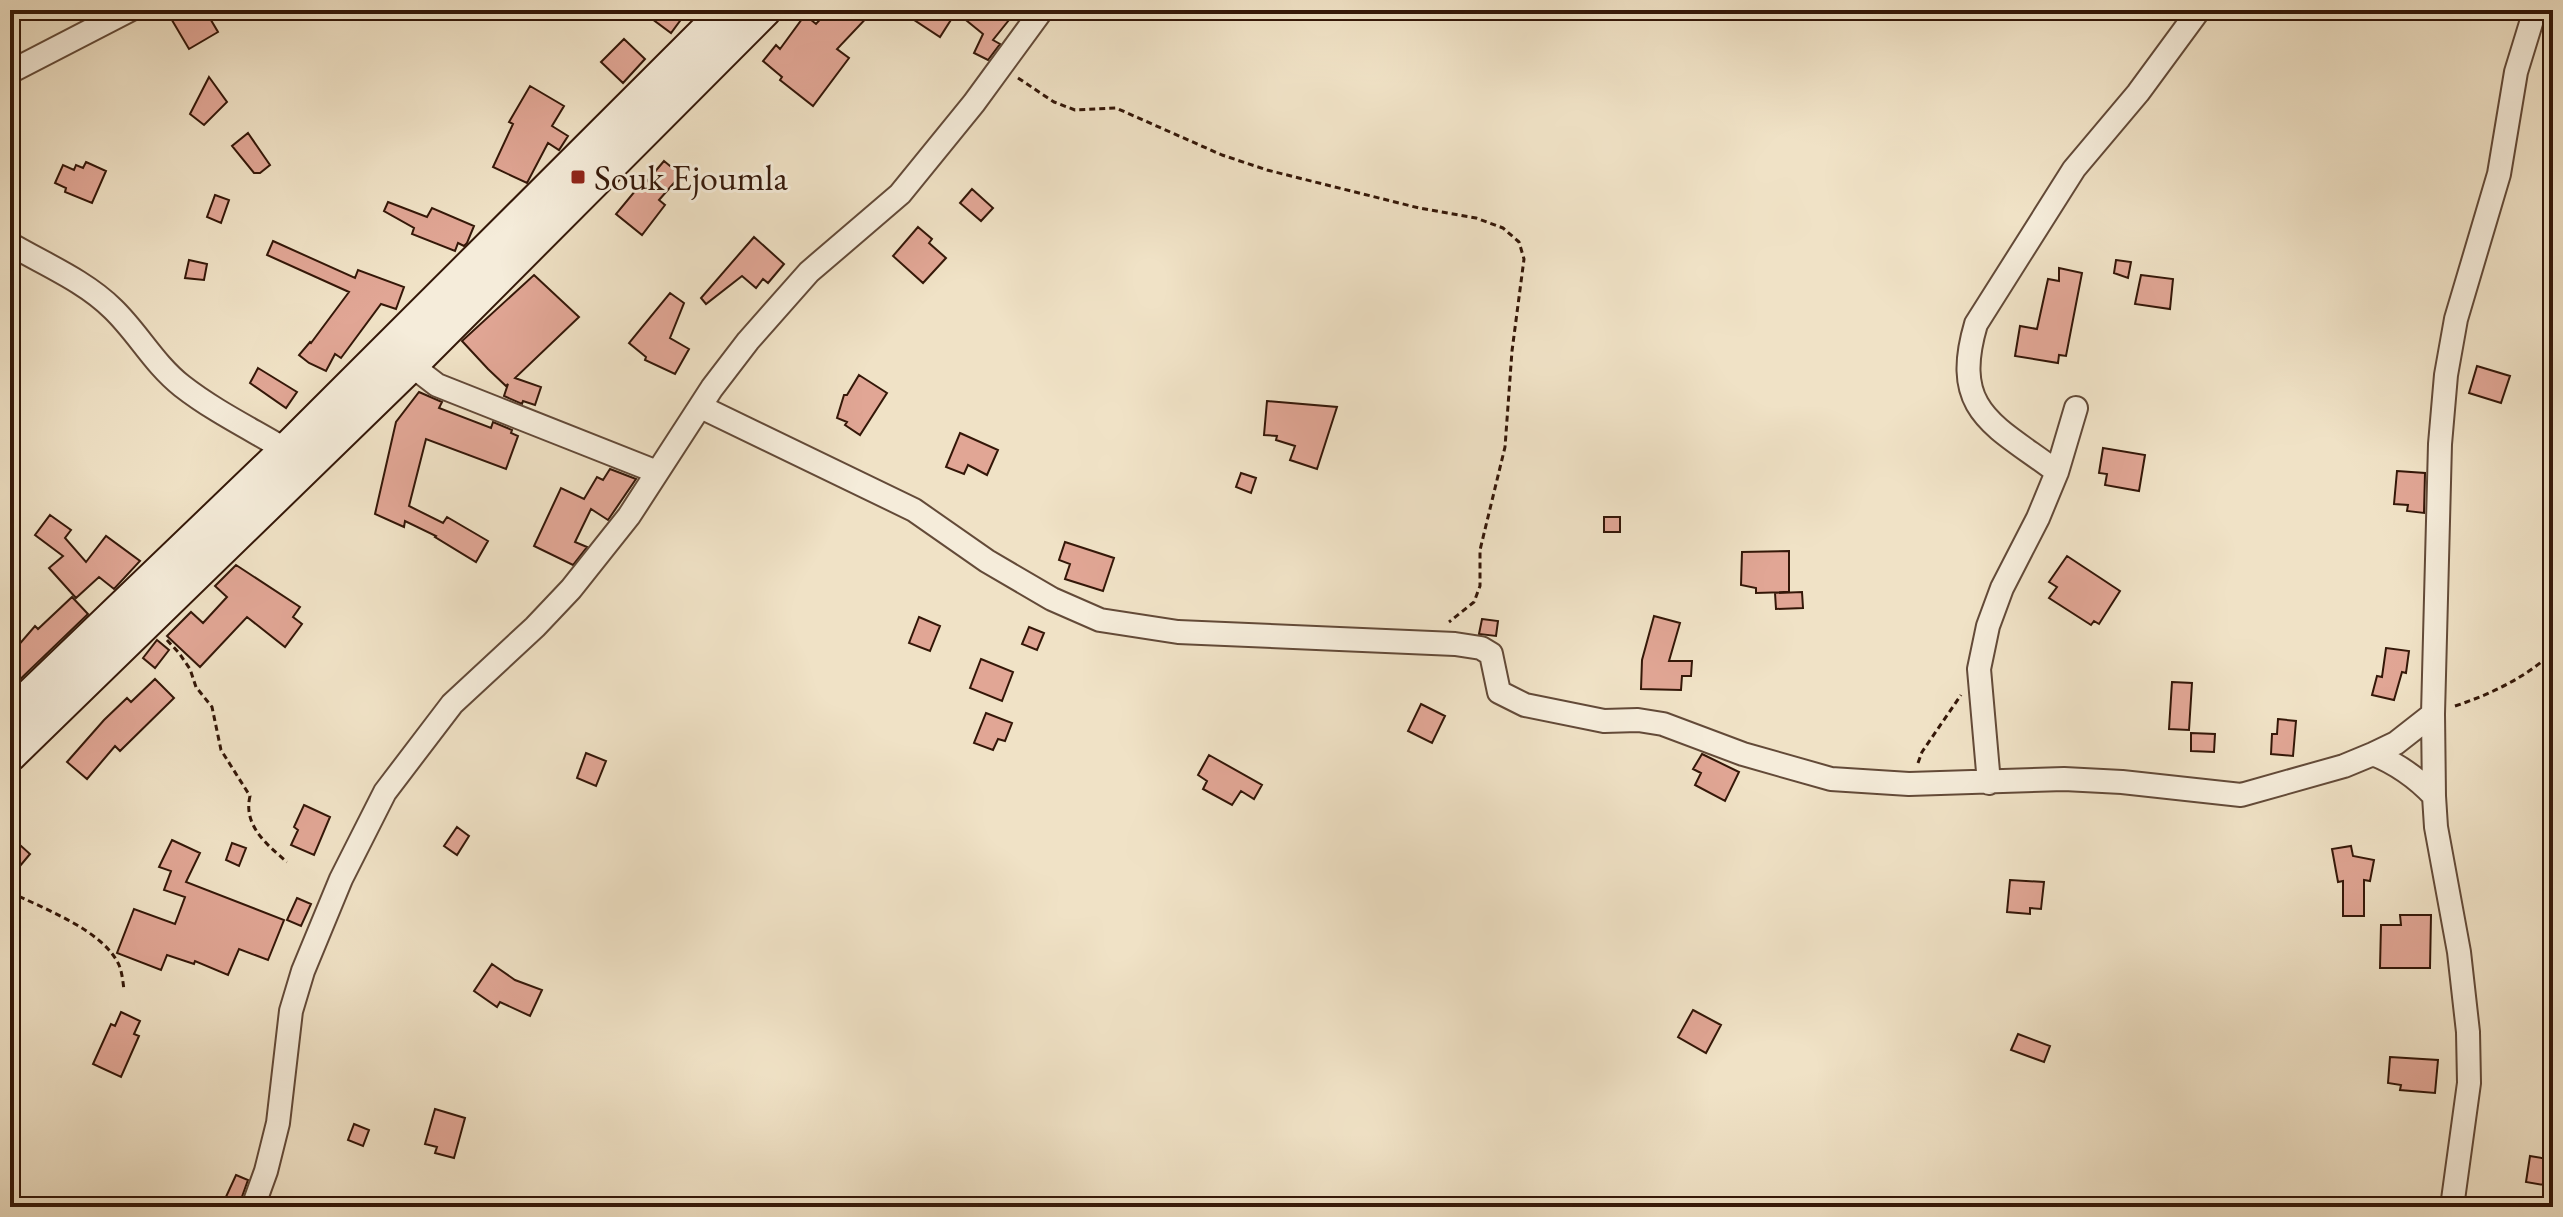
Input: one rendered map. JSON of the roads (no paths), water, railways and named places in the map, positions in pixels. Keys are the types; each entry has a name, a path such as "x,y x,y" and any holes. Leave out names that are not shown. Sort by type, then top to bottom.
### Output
{"main road":[{"path":"10,755 286,450 402,355 727,10"},
{"path":"10,715 139,611 402,355 765,10"}],"street":[{"path":"10,72 130,10"},
{"path":"253,1207 278,1123 291,1011 303,971 341,879 385,792 452,704 571,589 629,516 712,388 776,307 830,252 900,194 1042,10"},
{"path":"2057,472 1987,419 1972,399 1967,378 1968,352 1976,324 2074,169 2138,93 2199,10"},
{"path":"2452,1207 2469,1083 2468,1032 2459,952 2436,827 2434,796 2440,444 2446,375 2456,319 2499,174 2516,72 2535,10"},
{"path":"10,244 101,298 181,385 205,403 286,450"},
{"path":"402,355 437,385 657,472"},
{"path":"701,407 914,510 1000,569 1052,599 1100,620 1178,632 1439,643 1481,648 1491,654 1499,692 1525,705 1604,721 1638,720 1663,724 1743,754 1831,779 1909,784 2064,779 2241,795 2344,766 2373,754 2396,743 2433,714"},
{"path":"1989,783 1979,669 1988,626 2002,588 2038,518 2057,472 2076,408"},
{"path":"2373,754 2408,772 2434,796"}],"place":[{"name":"Souk Ejoumla","path":"578,177"}]}
